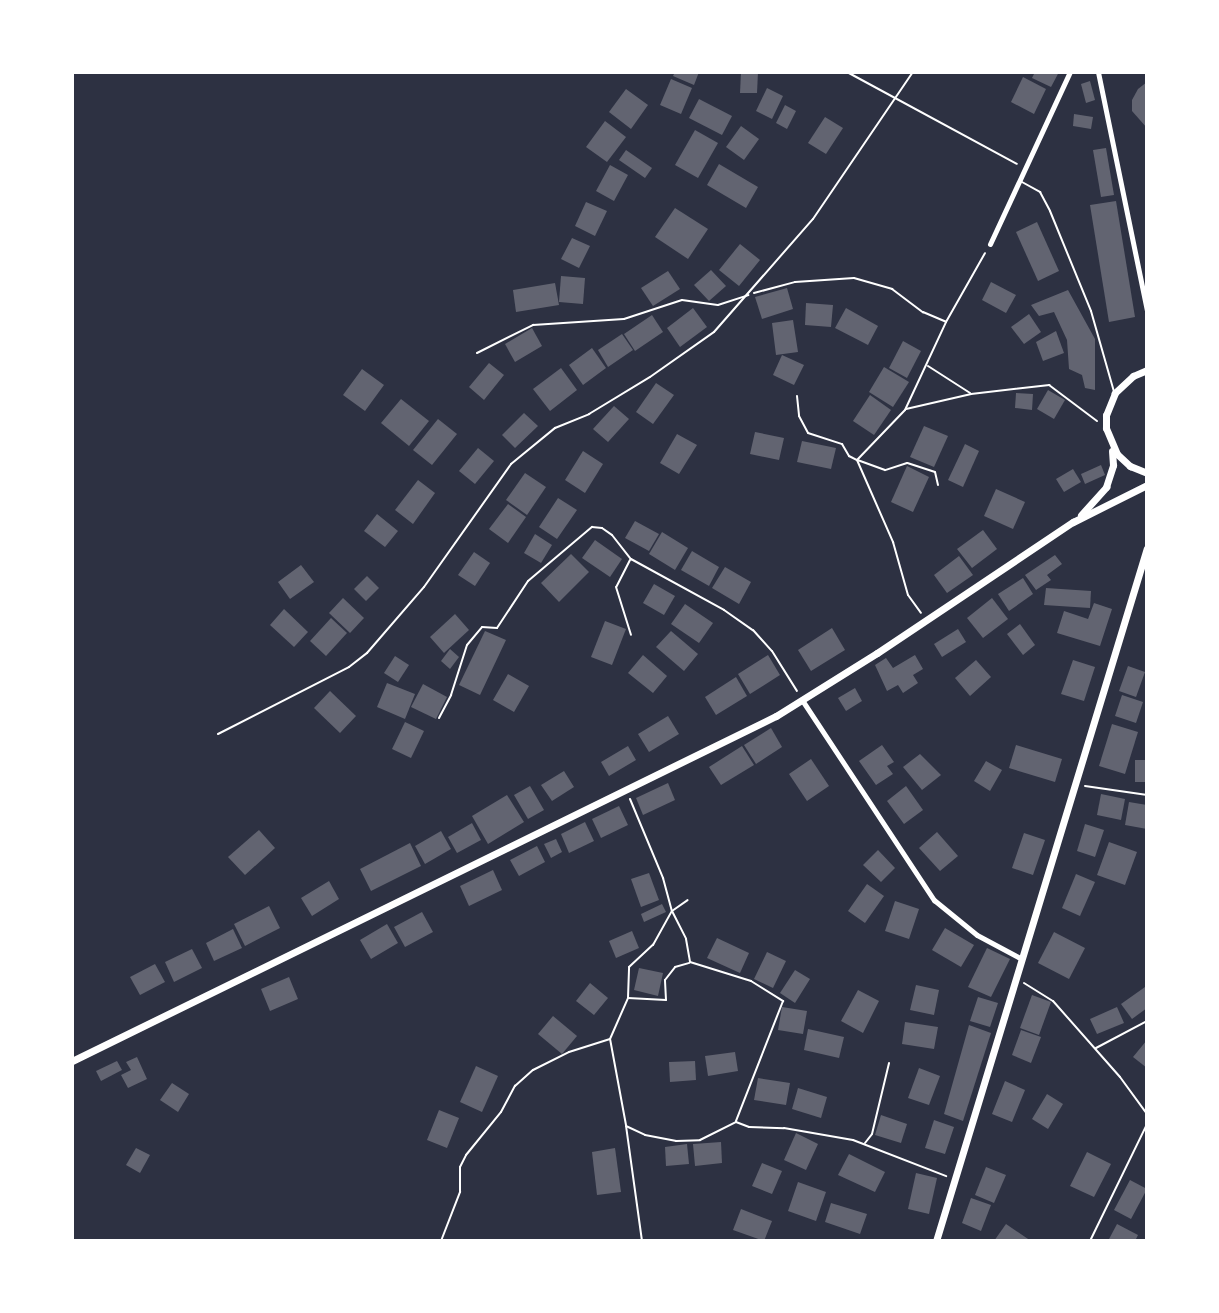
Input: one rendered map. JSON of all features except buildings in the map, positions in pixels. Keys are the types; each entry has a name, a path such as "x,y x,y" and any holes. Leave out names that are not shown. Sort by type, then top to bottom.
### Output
{"main road":[{"path":"1073,522 1106,487 1113,465 1106,415 1115,393 1133,376 1147,370"},
{"path":"1111,445 1123,461 1147,473"},
{"path":"72,1061 776,716 1073,522 1147,485"},
{"path":"936,1241 1147,548"}],"street":[{"path":"990,244 1070,72"},
{"path":"1098,72 1147,310"},
{"path":"802,699 934,900 966,928 1022,959"}],"lane":[{"path":"1019,181 1040,192 1050,211 1091,311 1115,393"}],"path":[{"path":"847,72 1025,168"},
{"path":"218,734 349,667 367,653 424,587 511,464 555,428 589,414 669,366 714,332 751,294 813,219 913,72"},
{"path":"857,460 905,410 946,322 990,244"},
{"path":"477,353 533,325 624,319 682,300 718,305 795,282 854,278 892,289 923,312 946,322"},
{"path":"928,366 971,394"},
{"path":"905,410 971,394 1049,385 1106,428"},
{"path":"797,396 799,416 808,433 842,444 849,456 885,470 907,463 935,472 938,485"},
{"path":"857,460 893,542 908,595 926,620"},
{"path":"439,718 451,695 467,645 482,627 497,628 528,581 592,527 602,528 631,559 724,610 753,630 772,651 802,699"},
{"path":"631,559 616,587 631,635"},
{"path":"1077,783 1119,793 1147,795"},
{"path":"626,791 663,878 672,911 686,939 690,962"},
{"path":"642,1241 610,1039 628,998 629,967 653,945 672,911 688,900"},
{"path":"628,998 666,1000 665,980 675,967 690,962 751,981 783,1001 736,1122"},
{"path":"1017,977 1053,1001 1147,1114"},
{"path":"1095,1048 1147,1021"},
{"path":"441,1241 460,1192 460,1167 515,1086 533,1070 569,1052 610,1039"},
{"path":"864,1144 872,1134 889,1063"},
{"path":"626,1126 645,1135 676,1141 700,1140 736,1122 864,1144 954,1179"},
{"path":"1090,1241 1147,1124"}]}
